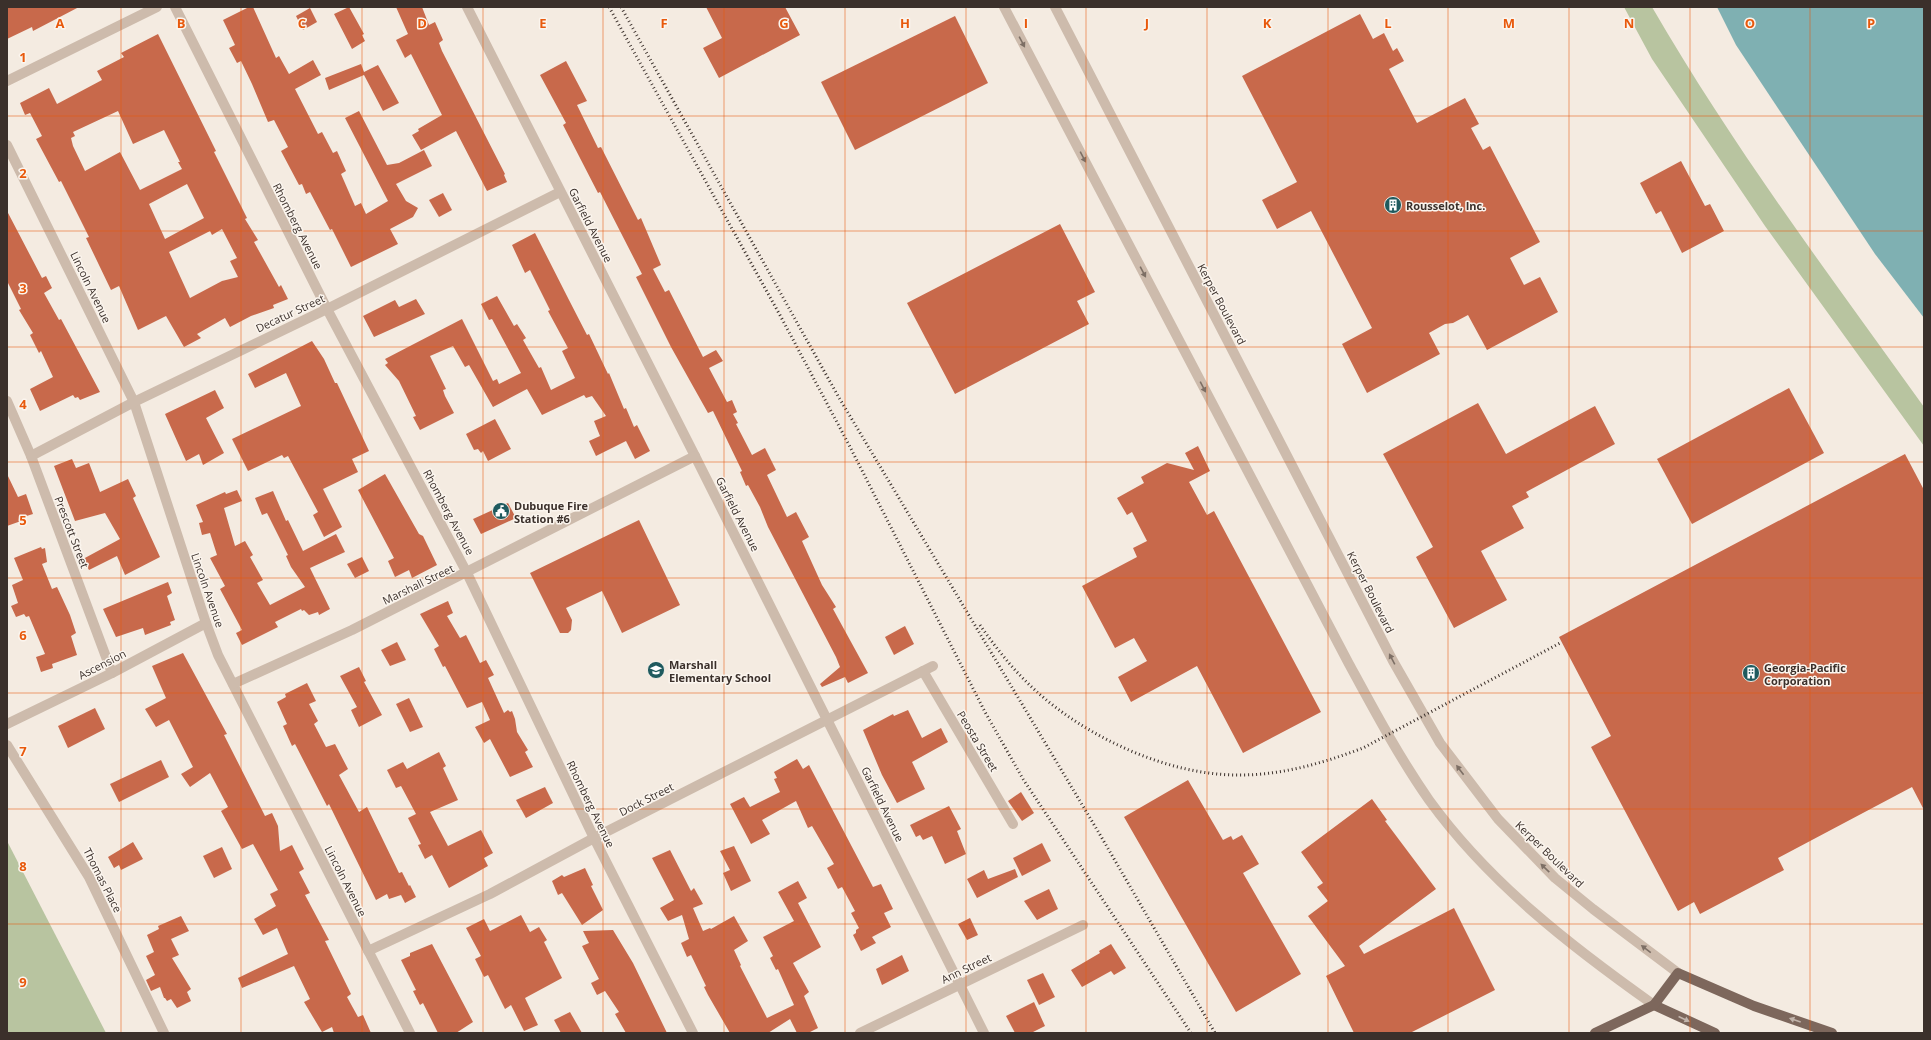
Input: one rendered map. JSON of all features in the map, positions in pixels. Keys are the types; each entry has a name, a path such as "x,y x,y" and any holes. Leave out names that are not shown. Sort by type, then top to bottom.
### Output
{"main road":[{"path":"1595,1033 1654,1005 1678,973"},
{"name":"Kerper Boulevard","path":"1678,973 1754,1006 1832,1033"},
{"path":"1654,1005 1715,1033"}],"street":[{"path":"7,81 157,7"},
{"name":"Rhomberg Avenue","path":"175,7 327,309 467,573 594,838 693,1033"},
{"name":"Garfield Avenue","path":"467,7 695,456 984,1033"},
{"path":"1004,7 1345,657 1403,760 1430,800 1466,844 1501,881 1569,942 1654,1005"},
{"name":"Kerper Boulevard","path":"1055,7 1393,661 1440,743 1498,819 1530,854 1555,878 1592,909 1678,973"},
{"name":"Lincoln Avenue","path":"7,145 134,402 206,623 218,655 410,1033"},
{"name":"Decatur Street","path":"30,456 134,402 327,309 560,192"},
{"name":"Prescott Street","path":"7,401 30,456 112,673"},
{"name":"Marshall Street","path":"233,684 352,630 695,456"},
{"name":"Ascension","path":"7,724 112,673 206,623"},
{"name":"Dock Street","path":"368,951 490,894 594,838 933,666"},
{"name":"Peosta Street","path":"923,671 1013,824"},
{"name":"Thomas Place","path":"7,744 89,877 164,1033"},
{"name":"Ann Street","path":"860,1033 1083,925"}],"green space":[{"path":"1624,7 1652,7 1715,110 1749,161 1924,407 1924,446 1765,226 1652,59"},
{"path":"7,841 106,1033 7,1033"}],"water":[{"path":"1717,7 1924,7 1924,318 1875,254 1736,45"}],"building":[{"path":"7,7 79,7 33,31 32,27 7,39"},
{"path":"249,7 253,7 276,58 279,56 289,74 313,60 321,75 295,89 318,134 322,132 333,153 337,151 346,171 341,174 355,206 361,203 366,214 388,201 345,118 359,111 387,165 399,163 424,150 432,166 396,184 406,201 418,208 413,217 390,229 398,244 351,267 332,229 330,230 310,192 306,194 302,184 299,185 281,151 288,147 274,120 268,122 241,61 237,63 229,48 235,45 223,20"},
{"path":"349,7 364,34 362,35 365,41 352,49 334,14"},
{"path":"396,7 422,7 429,25 435,22 443,40 439,43 442,51 505,174 504,175 507,182 487,191 456,131 421,150 412,135 419,131 418,129 442,115 411,54 405,58 396,40 408,34"},
{"path":"706,7 785,7 800,35 719,78 703,48 722,38"},
{"path":"310,8 317,22 303,30 296,16"},
{"name":"Rousselot, Inc.","path":"1360,14 1373,39 1384,33 1393,51 1397,48 1404,61 1389,69 1417,123 1465,98 1479,124 1471,128 1483,150 1490,146 1540,242 1510,258 1524,285 1540,277 1558,312 1487,350 1468,315 1453,323 1445,324 1429,333 1440,354 1367,393 1342,344 1372,328 1311,211 1277,229 1262,200 1297,182 1242,76"},
{"path":"955,16 988,83 855,150 821,82"},
{"path":"158,34 216,151 214,152 247,218 245,219 258,240 254,242 279,287 281,285 288,299 273,305 274,308 251,316 230,327 225,318 197,334 201,338 184,347 166,316 138,330 119,286 111,290 86,238 89,237 61,181 59,182 36,139 42,136 30,113 25,115 20,103 49,88 57,104 102,80 97,71 124,57 121,53","holes":["118,111 133,144 164,130 182,169 140,190 120,152 85,171 73,146 71,138 75,136 73,132","187,184 204,218 165,239 149,204","222,229 237,258 230,261 238,277 222,281 190,298 169,252 210,231 212,235"]},
{"path":"566,61 587,101 577,105 598,148 601,147 638,220 641,218 661,265 653,269 665,292 669,290 703,357 716,350 723,361 709,368 727,402 732,400 737,412 733,414 738,423 736,424 752,455 765,448 776,470 767,475 787,517 796,512 809,537 802,541 822,585 836,607 833,609 868,673 848,683 845,677 822,687 820,684 840,667 836,657 768,527 760,507 748,485 746,486 740,472 742,471 713,411 708,413 671,347 636,277 642,274 600,192 598,193 563,125 566,123 540,75"},
{"path":"361,64 364,72 378,65 399,103 383,111 364,75 329,90 325,78"},
{"path":"1681,161 1705,206 1710,204 1724,231 1682,253 1661,211 1656,214 1640,183"},
{"path":"443,193 452,210 439,217 429,200"},
{"path":"7,211 42,278 46,276 52,288 44,293 59,320 61,319 100,392 80,400 78,397 75,398 73,395 40,411 30,389 53,377 41,351 39,353 30,335 33,333 19,310 21,309 7,281"},
{"path":"1060,224 1095,292 1077,301 1089,324 955,394 907,303"},
{"path":"535,233 587,335 589,334 608,374 609,373 624,409 626,408 634,427 637,425 650,451 635,459 626,441 596,456 589,441 600,436 594,421 606,416 592,396 586,398 584,395 542,415 527,389 493,407 469,365 465,367 453,346 430,356 446,389 443,390 445,396 454,413 420,430 413,417 416,416 399,381 385,365 388,363 385,359 462,319 493,381 497,379 499,384 521,373 492,319 489,320 481,304 497,296 514,326 517,324 526,338 523,340 539,368 541,367 551,390 575,378 562,351 568,348 548,311 550,310 530,270 525,273 512,245"},
{"path":"416,299 425,314 374,337 363,316 395,300 399,307"},
{"path":"312,341 324,359 335,383 337,383 369,451 352,459 358,472 323,489 342,527 324,537 313,515 318,512 288,456 284,458 282,455 248,471 232,439 301,406 286,373 255,388 248,374"},
{"path":"1789,388 1824,453 1692,524 1657,459"},
{"path":"215,390 224,408 206,418 224,453 203,465 199,454 186,461 165,414"},
{"path":"1478,403 1506,454 1595,406 1615,444 1526,492 1529,497 1512,506 1524,528 1481,551 1507,600 1454,628 1416,557 1433,547 1383,454"},
{"path":"495,419 511,449 488,461 483,451 481,453 478,449 474,450 466,434"},
{"path":"1198,446 1210,471 1189,482 1207,515 1214,511 1321,712 1243,753 1197,666 1131,702 1118,677 1147,661 1134,638 1115,648 1082,586 1137,557 1133,548 1147,541 1132,512 1127,515 1117,498 1144,483 1141,477 1167,463 1194,470 1185,453"},
{"name":"Georgia-Pacific Corporation","path":"1905,454 1924,490 1924,810 1912,787 1778,858 1784,870 1700,914 1694,902 1678,911 1591,747 1611,736 1559,637"},
{"path":"72,459 76,468 89,463 100,492 128,479 136,496 133,498 160,557 125,575 117,556 89,570 83,559 120,539 105,513 75,521 54,466"},
{"path":"7,474 18,497 26,494 33,514 20,518 21,521 7,526"},
{"path":"385,474 419,534 423,536 437,565 412,578 409,570 395,577 388,561 394,558 358,490"},
{"path":"237,490 242,501 224,508 235,546 245,541 253,555 250,557 263,580 257,583 270,605 305,587 291,567 286,556 288,555 267,513 262,515 255,498 273,491 286,521 288,520 303,551 336,534 345,552 310,568 330,609 319,615 318,612 309,615 301,609 275,622 278,627 242,645 236,633 242,630 220,589 225,586 210,558 217,555 210,533 202,535 199,523 203,522 196,505 225,492 226,494"},
{"name":"Dubuque Fire Station #6","path":"508,503 516,518 481,534 473,519"},
{"path":"639,520 680,605 622,633 602,591 566,608 572,620 571,630 568,633 560,633 530,573"},
{"path":"41,547 42,549 45,548 47,562 42,564 52,589 57,587 70,615 76,633 71,636 77,655 52,664 53,668 41,672 36,657 45,654 29,616 26,617 24,614 16,617 11,606 18,603 12,585 23,580 14,558"},
{"path":"362,557 369,571 355,578 347,564"},
{"path":"168,582 172,593 167,596 175,620 170,622 171,625 145,635 143,628 116,637 103,609"},
{"path":"448,601 453,613 447,616 460,638 466,635 480,663 486,660 494,675 488,678 504,713 508,710 510,712 512,711 517,732 528,750 525,752 533,767 510,777 490,739 484,743 475,727 490,720 482,702 467,708 445,666 443,667 434,649 439,646 420,614"},
{"path":"905,626 914,644 894,655 885,637"},
{"path":"397,642 406,660 390,666 381,650"},
{"path":"183,653 227,734 224,735 265,816 272,813 278,826 280,851 292,845 304,869 299,872 310,893 305,895 329,940 325,941 351,994 347,997 358,1017 363,1015 371,1033 334,1033 332,1027 322,1032 304,1002 310,999 294,966 242,988 238,978 288,954 277,928 263,935 254,919 276,906 270,894 278,890 253,844 242,849 221,811 228,807 210,773 190,787 181,774 193,767 169,720 156,727 145,709 166,698 152,666"},
{"path":"359,667 366,681 364,682 382,715 359,727 351,710 357,707 340,676"},
{"path":"307,683 316,701 309,704 318,721 314,724 326,747 335,744 348,769 339,775 359,812 367,807 399,873 402,872 416,897 405,903 401,895 389,899 387,894 376,900 329,804 327,806 295,744 292,746 283,726 287,724 277,702 286,697 285,694"},
{"path":"409,698 423,727 410,732 396,704"},
{"path":"95,708 105,729 68,748 58,726"},
{"path":"908,710 922,738 941,728 948,742 912,762 925,789 897,803 882,775 863,730 893,714 894,716"},
{"path":"439,752 446,766 443,768 458,800 430,812 448,846 481,830 493,853 484,858 488,866 449,888 432,855 425,859 418,845 421,844 408,818 416,814 401,786 396,788 387,770 403,762 407,769"},
{"path":"797,759 803,769 809,765 873,887 881,884 893,909 884,913 891,927 872,937 876,943 861,951 853,935 859,928 851,913 855,911 842,887 838,889 827,868 834,864 812,826 808,828 796,801 762,820 770,834 751,844 730,804 744,797 750,807 780,792 774,779 777,778 774,772"},
{"path":"161,760 169,777 119,802 110,784"},
{"path":"1188,780 1223,840 1231,836 1233,840 1242,835 1259,864 1243,873 1301,974 1236,1012 1124,817"},
{"path":"545,787 553,803 526,818 516,800"},
{"path":"1021,792 1034,813 1022,821 1008,801"},
{"path":"1372,799 1387,820 1385,821 1436,889 1359,946 1364,954 1454,908 1495,990 1410,1033 1354,1033 1326,976 1345,966 1308,916 1328,901 1317,887 1323,883 1301,852"},
{"path":"949,806 961,829 957,831 966,854 945,864 932,836 923,840 920,835 916,837 910,825"},
{"path":"133,842 143,859 121,870 119,865 114,868 108,857"},
{"path":"1042,843 1051,861 1022,876 1013,858"},
{"path":"734,846 751,881 731,891 723,873 730,870 720,851"},
{"path":"222,847 232,869 214,878 203,856"},
{"path":"670,850 691,891 694,888 703,904 693,908 703,931 710,928 711,929 734,916 748,941 734,950 741,965 740,966 767,1018 794,1005 778,969 776,970 770,958 773,956 763,937 794,921 778,892 798,881 807,898 798,903 821,947 793,963 809,992 804,996 818,1028 808,1033 797,1033 790,1019 768,1033 730,1033 704,987 706,986 691,955 687,957 681,943 689,939 682,915 668,921 660,908 674,900 652,858"},
{"path":"585,868 593,885 591,886 603,910 582,925 562,893 558,895 552,881 562,875 564,877"},
{"path":"1015,869 1018,877 977,898 967,879 984,870 988,879"},
{"path":"1049,889 1058,909 1037,920 1024,901"},
{"path":"521,915 530,932 539,927 547,940 544,942 562,978 525,998 538,1025 524,1031 511,1005 505,1009 488,975 484,977 475,959 481,956 466,928 484,919 490,931"},
{"path":"181,916 189,931 171,939 179,955 172,958 191,989 187,992 191,1001 177,1008 171,999 167,1001 164,998 160,987 151,991 146,980 155,975 146,956 154,952 147,935 159,929 158,926"},
{"path":"970,918 978,935 967,940 958,924"},
{"path":"613,930 633,963 667,1033 626,1033 615,1014 619,1012 605,991 597,995 591,983 599,979 582,946 589,943 583,931"},
{"path":"432,944 473,1022 456,1033 438,1033 423,1003 420,1005 413,991 416,990 401,960 410,956 410,953"},
{"path":"1111,944 1126,968 1114,975 1111,971 1082,987 1071,970 1100,953 1099,951"},
{"path":"902,955 909,971 882,985 876,969"},
{"path":"1043,973 1055,997 1039,1005 1027,980"},
{"path":"1034,1002 1045,1026 1031,1033 1015,1033 1006,1016"},
{"path":"570,1012 582,1033 561,1033 554,1020"}],"railway":[{"path":"609,7 781,317 848,443 985,712 1023,779 1191,1033"},
{"path":"621,7 838,396 1099,833 1215,1033"},
{"path":"980,625 1006,659 1035,690 1056,707 1104,738 1157,761 1185,769 1213,774 1240,775 1272,773 1303,767 1333,759 1363,748 1562,642"}],"place":[{"name":"Rousselot, Inc.","path":"1393,205"},
{"name":"Dubuque Fire Station #6","path":"501,511"},
{"name":"Marshall Elementary School","path":"656,670"},
{"name":"Georgia-Pacific Corporation","path":"1751,673"}]}
